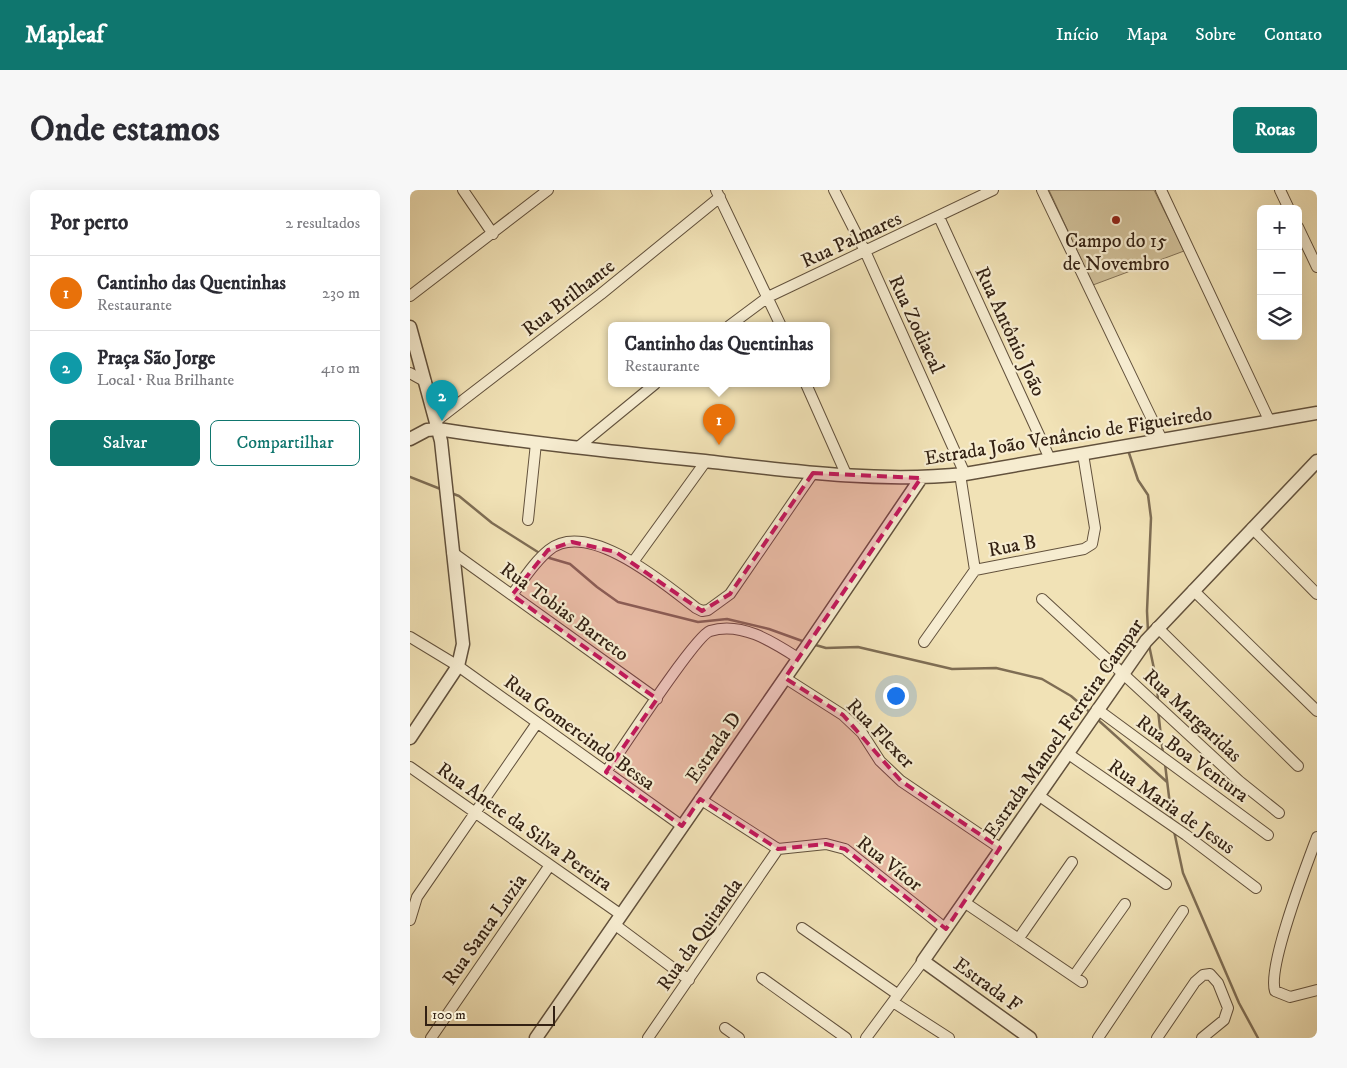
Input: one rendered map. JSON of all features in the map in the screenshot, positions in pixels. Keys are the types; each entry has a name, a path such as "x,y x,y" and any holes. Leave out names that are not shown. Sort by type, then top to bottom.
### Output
{"street":[{"path":"463,190 493,234"},
{"path":"410,296 548,190"},
{"name":"Rua Zodiacal","path":"836,190 963,474 975,570"},
{"name":"Rua Palmares","path":"734,322 768,297 993,190"},
{"path":"1042,190 1162,440"},
{"path":"1161,190 1270,422"},
{"path":"1280,190 1287,205"},
{"path":"718,194 779,322"},
{"name":"Rua Brilhante","path":"437,425 594,300 718,194"},
{"name":"Rua Antônio João","path":"939,217 1050,459"},
{"path":"1302,235 1317,267"},
{"path":"410,327 437,425 463,644 458,666 411,734"},
{"path":"410,373 426,382"},
{"path":"577,448 651,387"},
{"path":"807,387 846,474"},
{"name":"Estrada João Venâncio de Figueiredo","path":"410,439 437,425 536,443 577,448 813,472 921,478 963,474 1317,414"},
{"path":"528,520 536,443"},
{"name":"Rua B","path":"924,642 975,570 1084,549 1092,544 1095,528 1083,454"},
{"path":"633,562 706,462"},
{"name":"Estrada Manoel Ferreira Campar","path":"866,1038 946,929 1000,848 1146,641 1316,463"},
{"path":"512,595 548,550 564,543 581,543 616,552 633,562 702,612 715,606 730,594 813,472"},
{"name":"Estrada D","path":"536,1038 921,478"},
{"path":"1252,528 1317,594"},
{"name":"Rua Tobias Barreto","path":"452,552 657,699"},
{"path":"1193,590 1317,712"},
{"name":"Rua Margaridas","path":"1042,599 1239,781 1279,813"},
{"path":"1157,628 1298,766"},
{"path":"606,772 701,637 712,630 740,630 800,655"},
{"name":"Rua Gomercindo Bessa","path":"410,637 458,666 682,826"},
{"name":"Rua Flexer","path":"785,678 843,715 862,733 880,761 901,781 1000,848"},
{"name":"Rua Boa Ventura","path":"1097,709 1268,835"},
{"path":"410,920 414,895 475,812 537,722"},
{"name":"Rua Maria de Jesus","path":"1067,753 1186,835 1256,888"},
{"name":"Rua Anete da Silva Pereira","path":"410,767 550,865 689,980"},
{"path":"1038,795 1166,884"},
{"path":"700,799 778,849"},
{"path":"1317,837 1290,913 1273,979 1275,991 1281,995 1297,996 1317,990"},
{"name":"Rua Vítor","path":"778,849 826,844 845,849 946,929"},
{"name":"Rua da Quitanda","path":"648,1038 778,849"},
{"path":"1019,938 1072,862"},
{"name":"Rua Santa Luzia","path":"431,1038 550,865"},
{"path":"964,902 1078,979 1125,904"},
{"path":"1098,1038 1183,911"},
{"path":"802,928 949,1038"},
{"name":"Estrada F","path":"923,961 1030,1038"},
{"path":"1157,1038 1195,982 1203,975 1210,974 1218,983 1228,1008 1224,1020 1202,1038"},
{"path":"762,978 846,1038"},
{"path":"725,1028 739,1038"}],"highlighted area":[{"path":"813,473 921,478 785,678 843,715 901,781 1000,848 946,929 845,849 826,844 778,849 700,799 682,826 606,772 657,699 512,595 548,550 572,542 616,552 702,611 730,594"}],"shaded area":[{"name":"Campo do 15 de Novembro","path":"1049,190 1154,190 1184,251 1093,285"}],"waterway":[{"path":"1128,450 1138,480 1148,495 1151,518 1147,611 1148,632"},
{"path":"410,477 443,490"},
{"path":"451,493 459,496 492,523 541,554"},
{"path":"546,557 570,564 618,602 698,622 727,619 769,629 805,642"},
{"path":"812,644 826,648 858,647 952,669 996,668 1042,679 1071,696 1092,714"},
{"path":"1149,645 1157,683 1158,702"},
{"path":"1158,710 1163,754"},
{"path":"1097,719 1167,782"},
{"path":"1165,764 1172,821"},
{"path":"1174,831 1183,873 1239,1003 1258,1038"}],"place":[{"name":"Campo do 15 de Novembro","path":"1116,220"},
{"name":"Praça São Jorge","path":"442,421"},
{"name":"Cantinho das Quentinhas","path":"719,445"}]}
